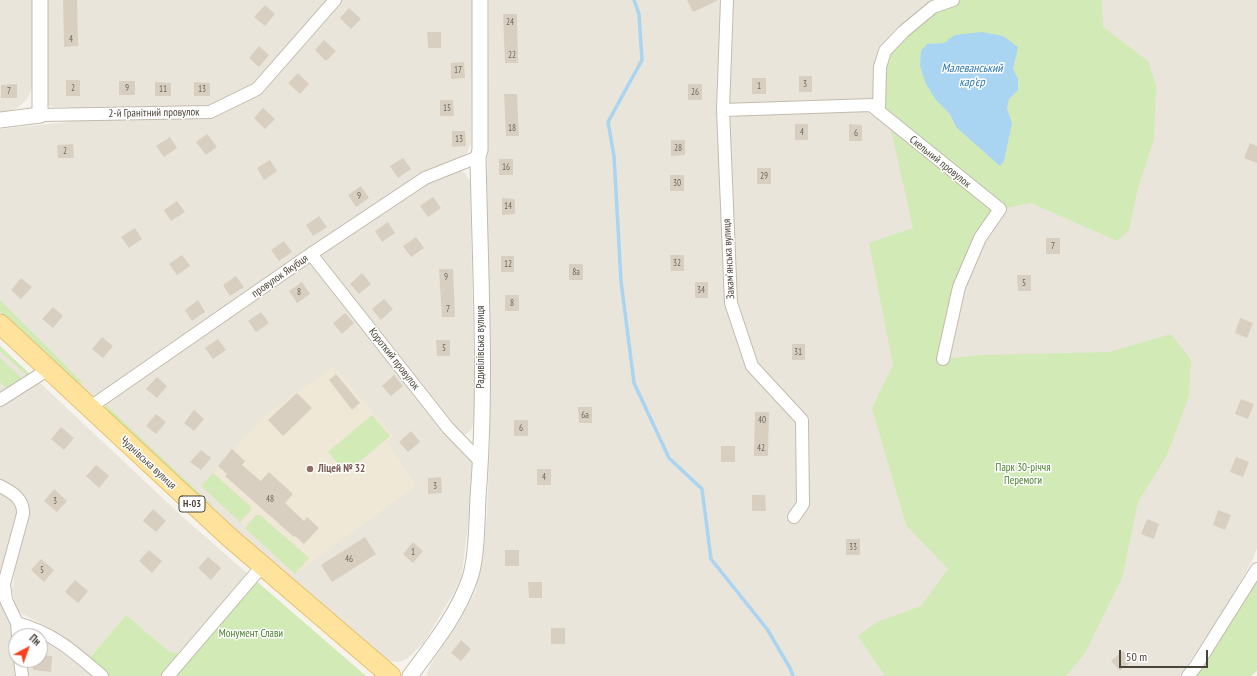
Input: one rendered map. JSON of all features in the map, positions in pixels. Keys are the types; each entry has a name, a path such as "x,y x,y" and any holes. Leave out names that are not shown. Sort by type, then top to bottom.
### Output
{"main road":[{"name":"Чуднівська вулиця","path":"0,324 229,537 391,676"},
{"name":"Чуднівська вулиця","path":"0,335 257,572 378,676"}],"street":[{"path":"40,0 40,115"},
{"name":"2-й Гранітний провулок","path":"0,120 40,115 210,112 257,89 335,0"},
{"name":"Радивілівська вулиця","path":"410,676 453,613 464,594 470,576 481,462 482,332 478,157 480,150 480,0"},
{"name":"Закамʼянська вулиця","path":"727,0 723,110 731,303 752,366 802,420 803,504 794,517"},
{"path":"879,112 880,67 885,51 903,32 933,7 953,0"},
{"name":"Скельний провулок","path":"723,110 871,105 1000,209 980,238 959,287 944,359"},
{"name":"провулок Якубця","path":"89,408 311,254 425,178 478,157"},
{"name":"Короткий провулок","path":"311,254 448,428 481,462"},
{"path":"0,400 41,374"},
{"path":"0,486 20,499 24,507 4,584 6,600 17,623 17,628"},
{"path":"1188,676 1196,666 1257,569"},
{"path":"168,676 257,572"},
{"path":"17,623 39,629 56,638 102,676"}],"shaded area":[{"path":"0,0 34,0 33,85 28,98 19,107 10,111 0,112"},
{"path":"47,0 473,0 471,144 466,154 439,167 464,172 470,181 475,420 471,430 465,435 461,434 472,459 469,516 462,573 455,591 424,642 408,658 399,662 388,661 327,611 199,497 0,312 0,129 67,122 69,107 53,107 48,105"},
{"path":"489,0 1257,0 1257,548 1253,559 1224,611 1180,676 426,676 431,664 462,616 476,591 487,515 490,438 487,184"},
{"path":"0,346 30,375 0,396"},
{"name":"Ліцей № 32","path":"334,366 393,436 388,442 416,486 295,574 201,486 262,418"},
{"path":"37,382 40,383 185,519 247,573 179,653 170,652 126,615 91,656 88,656 64,636 17,611 12,590 28,502 21,495 0,483 0,405"},
{"path":"0,491 19,504 0,589"},
{"path":"0,589 12,628 8,628 8,668 18,668 19,676 0,676"},
{"path":"48,640 92,676 26,676 26,668 48,668"}],"green space":[{"name":"Парк 30-річчя Перемоги","path":"938,0 1102,0 1103,27 1148,61 1156,86 1154,139 1138,188 1129,230 1117,241 1031,203 1000,209 959,287 944,359 981,355 1109,352 1171,334 1191,360 1189,396 1167,455 1138,502 1122,578 1085,653 1066,676 885,676 858,636 877,622 921,606 948,569 906,525 872,408 893,365 869,243 913,228 889,120 879,112 885,51","holes":["944,43 1015,62 1013,69 1018,79 1018,90 1009,99 1007,109 1012,123 1004,160 1000,166 956,127 950,114 936,100 927,44"]},
{"path":"0,300 82,382 79,386 0,312"},
{"path":"0,346 28,372 30,375 29,378 0,351"},
{"path":"0,358 25,381 9,391 0,382"},
{"path":"106,405 211,504 209,507 105,409"},
{"path":"372,415 390,436 346,473 328,452"},
{"path":"213,473 251,507 251,510 240,522 201,486"},
{"path":"256,515 260,515 309,558 295,574 245,528"},
{"name":"Монумент Слави","path":"247,573 366,676 92,676 82,667 126,615 170,652 179,653"},
{"path":"1257,576 1257,671 1251,676 1190,676"}],"water":[{"name":"Малеванський кар'єр","path":"982,32 1003,36 1018,47 1013,69 1018,79 1018,90 1009,99 1007,109 1012,123 1004,161 1000,166 956,127 950,114 936,100 926,84 920,66 921,51 927,44 944,43 955,35"}],"building":[{"path":"63,0 77,0 78,46 64,47"},
{"path":"687,0 719,0 693,12"},
{"path":"265,5 275,14 265,26 254,17"},
{"path":"349,8 361,19 351,29 340,18"},
{"path":"503,14 517,14 518,63 505,63"},
{"path":"427,32 441,32 441,48 428,48"},
{"path":"324,40 336,51 326,61 315,50"},
{"path":"259,46 269,55 259,67 249,58"},
{"path":"464,62 465,78 451,79 451,63"},
{"path":"298,73 309,84 300,94 288,83"},
{"path":"799,76 812,76 812,92 799,92"},
{"path":"752,78 766,78 766,94 752,94"},
{"path":"66,80 80,80 80,96 66,96"},
{"path":"119,81 135,81 135,95 119,95"},
{"path":"155,82 171,83 171,96 155,96"},
{"path":"194,82 210,83 210,96 194,96"},
{"path":"17,84 17,98 1,98 1,85"},
{"path":"688,84 702,84 702,100 688,100"},
{"path":"504,94 517,94 519,136 506,136"},
{"path":"440,100 453,100 454,116 440,116"},
{"path":"263,108 275,119 265,129 254,118"},
{"path":"795,124 808,124 808,140 795,140"},
{"path":"849,124 862,125 862,141 849,141"},
{"path":"452,131 465,131 466,146 452,147"},
{"path":"207,134 217,147 206,155 196,142"},
{"path":"170,137 177,148 164,157 156,146"},
{"path":"671,140 685,140 685,155 671,156"},
{"path":"1250,143 1257,146 1257,163 1244,158"},
{"path":"73,144 74,158 58,158 57,145"},
{"path":"403,158 411,169 398,178 390,166"},
{"path":"499,159 513,159 513,175 499,175"},
{"path":"270,160 277,171 264,180 257,168"},
{"path":"757,168 771,168 771,184 757,184"},
{"path":"670,175 684,175 684,191 670,191"},
{"path":"361,186 369,198 356,207 348,195"},
{"path":"433,197 441,208 428,217 420,206"},
{"path":"502,198 515,199 515,214 502,215"},
{"path":"177,201 185,212 171,221 164,210"},
{"path":"319,216 327,227 313,236 306,225"},
{"path":"388,222 395,233 382,242 375,231"},
{"path":"135,228 142,239 129,248 121,237"},
{"path":"416,237 424,248 411,257 403,246"},
{"path":"1046,238 1060,238 1060,254 1046,254"},
{"path":"284,241 292,252 279,261 271,250"},
{"path":"182,255 190,266 177,275 169,264"},
{"path":"670,255 684,255 684,271 671,271"},
{"path":"501,256 514,256 514,272 501,272"},
{"path":"569,264 583,264 583,280 569,280"},
{"path":"439,269 453,269 455,317 442,317"},
{"path":"362,273 371,284 359,294 350,284"},
{"path":"1017,275 1031,275 1031,291 1018,291"},
{"path":"236,276 244,287 230,296 223,285"},
{"path":"21,278 32,287 21,299 11,290"},
{"path":"302,282 310,294 297,303 289,291"},
{"path":"695,282 708,282 708,298 695,298"},
{"path":"505,295 519,295 519,311 505,311"},
{"path":"384,299 393,309 381,320 372,309"},
{"path":"198,300 205,312 192,321 185,310"},
{"path":"53,307 63,316 53,328 42,319"},
{"path":"261,312 269,323 256,332 248,321"},
{"path":"345,313 354,323 342,334 333,323"},
{"path":"1240,318 1253,323 1247,338 1235,333"},
{"path":"102,337 113,346 103,358 92,349"},
{"path":"218,339 226,350 213,359 205,348"},
{"path":"436,340 450,340 450,356 437,356"},
{"path":"792,344 805,344 805,360 792,360"},
{"path":"336,374 360,403 352,410 329,380"},
{"path":"394,375 403,386 391,396 382,386"},
{"path":"157,377 167,386 157,398 146,389"},
{"path":"297,393 312,408 283,436 268,420"},
{"path":"1241,399 1254,404 1248,419 1235,414"},
{"path":"578,407 592,407 592,423 579,423"},
{"path":"194,410 204,419 194,431 184,423"},
{"path":"755,412 769,412 768,456 754,456"},
{"path":"156,414 166,422 156,434 146,426"},
{"path":"514,420 528,420 528,436 514,436"},
{"path":"61,427 74,438 64,450 51,439"},
{"path":"411,431 420,442 408,452 399,442"},
{"path":"721,446 735,446 735,462 721,462"},
{"path":"232,449 245,461 242,465 261,481 269,472 293,494 285,503 304,521 307,517 319,528 304,544 295,536 294,537 225,476 227,474 218,466"},
{"path":"201,450 211,458 201,470 190,462"},
{"path":"1236,457 1249,462 1243,477 1230,472"},
{"path":"96,465 109,476 99,488 86,476"},
{"path":"537,469 551,469 551,485 537,485"},
{"path":"441,477 442,493 428,494 428,478"},
{"path":"54,489 67,501 57,512 44,501"},
{"path":"752,495 765,495 766,511 752,511"},
{"path":"153,509 166,521 156,532 143,521"},
{"path":"1218,510 1231,515 1225,530 1213,525"},
{"path":"1147,519 1159,524 1154,539 1141,534"},
{"path":"365,537 376,554 332,582 321,565"},
{"path":"846,539 860,539 860,555 846,555"},
{"path":"413,542 423,551 413,563 403,554"},
{"path":"149,550 162,561 152,573 139,561"},
{"path":"505,550 519,550 519,566 505,566"},
{"path":"208,557 221,568 211,580 198,568"},
{"path":"41,559 54,570 44,582 31,570"},
{"path":"75,580 88,591 78,603 65,592"},
{"path":"528,582 542,582 542,598 529,598"},
{"path":"551,628 565,628 565,644 551,644"},
{"path":"461,640 471,649 461,661 451,653"},
{"path":"1123,651 1132,661 1120,671 1111,661"},
{"path":"48,656 52,656 51,672 33,670 33,668 48,668"}],"waterway":[{"path":"634,0 639,14 642,60 608,122 614,156 621,281 634,383 669,458 702,489 711,559 767,629 790,668 793,676"}],"place":[{"name":"Ліцей № 32","path":"310,469"}]}
